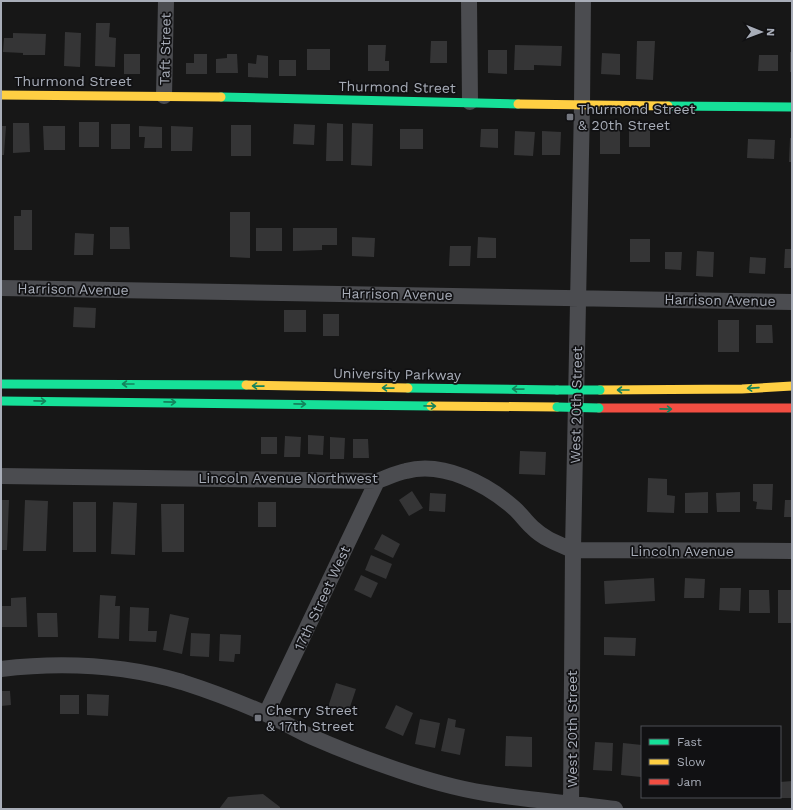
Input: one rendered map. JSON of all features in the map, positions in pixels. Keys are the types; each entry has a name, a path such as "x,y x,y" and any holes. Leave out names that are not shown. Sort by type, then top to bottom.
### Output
{"main road":[{"name":"Thurmond Street","path":"1,95 164,96 582,105 792,107"},
{"name":"University Parkway","path":"1,384 160,384 557,390 742,389 792,386"},
{"path":"1,401 600,408 792,408"}],"street":[{"name":"Taft Street","path":"164,96 166,1"},
{"path":"469,1 470,102"},
{"name":"West 20th Street","path":"571,806 573,550 582,105 582,1"},
{"name":"Harrison Avenue","path":"1,288 792,302"},
{"name":"Lincoln Avenue Northwest","path":"1,476 377,481 407,470 444,470 480,484 506,501 543,536 573,550"},
{"name":"17th Street West","path":"266,714 377,481"},
{"name":"Lincoln Avenue","path":"573,550 792,551"},
{"path":"1,669 26,666 70,666 121,670 152,675 182,682 266,714 312,737 389,767 437,782 484,793 571,806 616,809"}],"building":[{"path":"96,23 110,23 109,37 116,38 115,67 95,66"},
{"path":"65,32 81,33 80,67 64,66"},
{"path":"13,33 46,34 45,55 23,55 23,53 3,52 4,38 13,38"},
{"path":"431,41 447,41 447,63 430,63"},
{"path":"637,41 655,41 653,80 636,79"},
{"path":"368,45 386,45 385,61 389,61 389,71 368,71"},
{"path":"515,45 562,46 561,66 534,65 534,70 514,70"},
{"path":"307,49 330,49 330,70 307,70"},
{"path":"488,50 507,50 507,74 488,73"},
{"path":"790,52 792,52 792,72 790,72"},
{"path":"602,53 620,54 620,75 601,74"},
{"path":"124,54 140,54 140,74 124,74"},
{"path":"194,54 207,54 207,74 186,74 186,63 194,63"},
{"path":"227,54 237,54 238,73 216,73 216,59 227,58"},
{"path":"257,55 268,56 268,78 248,77 248,63 256,64"},
{"path":"759,55 778,55 778,71 758,71"},
{"path":"279,60 296,60 296,76 279,76"},
{"path":"79,122 99,122 99,147 79,147"},
{"path":"13,123 29,123 30,152 13,153"},
{"path":"327,123 343,124 343,161 326,161"},
{"path":"352,123 373,124 372,166 351,165"},
{"path":"600,123 620,123 620,154 600,154"},
{"path":"111,124 130,124 130,149 111,149"},
{"path":"294,124 315,125 314,145 293,144"},
{"path":"629,124 650,124 650,147 629,147"},
{"path":"231,125 251,125 251,156 231,156"},
{"path":"1,126 6,126 4,155 1,155"},
{"path":"43,126 65,126 65,150 44,150"},
{"path":"139,126 162,127 162,148 144,148 145,137 139,137"},
{"path":"171,126 193,127 192,151 171,151"},
{"path":"400,129 423,129 423,149 400,149"},
{"path":"481,129 498,129 498,148 480,147"},
{"path":"515,131 535,132 533,156 514,155"},
{"path":"542,131 561,132 560,155 542,155"},
{"path":"790,138 792,138 792,162 789,162"},
{"path":"748,139 775,140 774,159 747,158"},
{"path":"21,210 32,210 32,250 14,250 14,216 21,216"},
{"path":"230,212 250,212 250,258 230,257"},
{"path":"110,227 129,227 130,249 110,249"},
{"path":"256,228 282,228 282,251 256,251"},
{"path":"293,228 337,228 337,245 322,245 322,250 293,251"},
{"path":"75,233 94,234 93,255 74,255"},
{"path":"352,237 375,238 374,257 352,256"},
{"path":"478,237 496,238 496,258 477,258"},
{"path":"630,239 650,239 650,262 630,262"},
{"path":"450,246 471,246 470,266 449,266"},
{"path":"785,249 792,249 792,268 784,268"},
{"path":"697,251 714,252 713,277 696,276"},
{"path":"665,252 682,252 681,270 665,269"},
{"path":"750,257 766,258 765,274 749,273"},
{"path":"74,307 96,308 95,328 73,327"},
{"path":"284,310 306,310 306,332 284,332"},
{"path":"323,314 339,314 339,336 323,336"},
{"path":"718,320 739,320 739,352 718,352"},
{"path":"756,325 772,325 773,343 756,343"},
{"path":"308,435 324,436 323,455 308,454"},
{"path":"285,436 301,437 300,457 284,457"},
{"path":"261,437 277,437 277,454 261,454"},
{"path":"330,437 345,438 344,459 330,459"},
{"path":"353,439 368,439 369,458 353,458"},
{"path":"520,451 546,452 545,475 519,474"},
{"path":"648,478 667,479 667,495 675,496 674,513 647,512"},
{"path":"753,484 773,484 772,510 756,509 757,502 753,501"},
{"path":"412,491 423,508 409,516 399,500"},
{"path":"708,492 708,513 685,513 685,493"},
{"path":"740,492 740,512 717,512 716,493"},
{"path":"430,493 446,494 445,512 429,511"},
{"path":"1,500 9,500 7,550 1,550"},
{"path":"25,500 48,501 46,551 23,551"},
{"path":"785,500 792,500 792,517 784,517"},
{"path":"73,502 96,502 96,552 73,552"},
{"path":"113,502 137,503 135,555 111,554"},
{"path":"258,502 276,502 276,527 258,527"},
{"path":"161,504 184,504 184,552 162,552"},
{"path":"382,534 400,544 393,558 374,549"},
{"path":"371,555 392,564 386,579 365,570"},
{"path":"361,575 378,583 371,598 354,590"},
{"path":"654,578 655,601 605,604 604,581"},
{"path":"685,578 705,579 704,598 684,598"},
{"path":"720,588 741,588 740,611 719,610"},
{"path":"749,590 769,590 770,613 749,613"},
{"path":"778,590 792,590 791,623 778,623"},
{"path":"100,595 116,596 115,606 120,606 119,639 98,638"},
{"path":"26,597 27,627 2,627 1,606 11,606 11,598"},
{"path":"130,607 149,608 148,631 157,631 156,642 129,641"},
{"path":"37,613 57,613 58,637 38,637"},
{"path":"170,614 189,618 182,654 163,650"},
{"path":"191,633 210,634 209,657 190,656"},
{"path":"220,634 241,635 240,654 235,654 234,662 219,661"},
{"path":"604,637 636,638 635,656 604,655"},
{"path":"336,683 356,689 348,713 328,707"},
{"path":"1,691 10,691 11,705 1,706"},
{"path":"87,694 109,695 108,716 87,715"},
{"path":"60,695 79,695 79,714 60,714"},
{"path":"396,705 413,713 403,736 385,728"},
{"path":"448,718 456,720 455,727 465,729 460,755 441,751"},
{"path":"420,719 440,723 435,748 415,744"},
{"path":"506,736 532,737 532,767 505,766"},
{"path":"595,742 613,743 612,771 593,770"},
{"path":"623,743 641,745 641,777 621,775"},
{"path":"792,781 792,798 781,798 781,782"},
{"path":"263,794 280,807 280,809 219,809 228,797"}],"traffic: fast":[{"path":"221,97 518,104"},
{"path":"668,106 792,107"},
{"path":"1,384 246,385"},
{"path":"408,388 557,390"},
{"path":"557,390 600,390"},
{"path":"1,401 431,406"},
{"path":"557,407 599,408"}],"traffic: slow":[{"path":"1,95 221,97"},
{"path":"518,104 668,106"},
{"path":"246,385 408,388"},
{"path":"600,390 742,389 792,386"},
{"path":"431,406 557,407"}],"traffic: jam":[{"path":"599,408 792,408"}],"place":[{"name":"Thurmond Street & 20th Street","path":"570,117"},
{"name":"Cherry Street & 17th Street","path":"258,718"}]}
